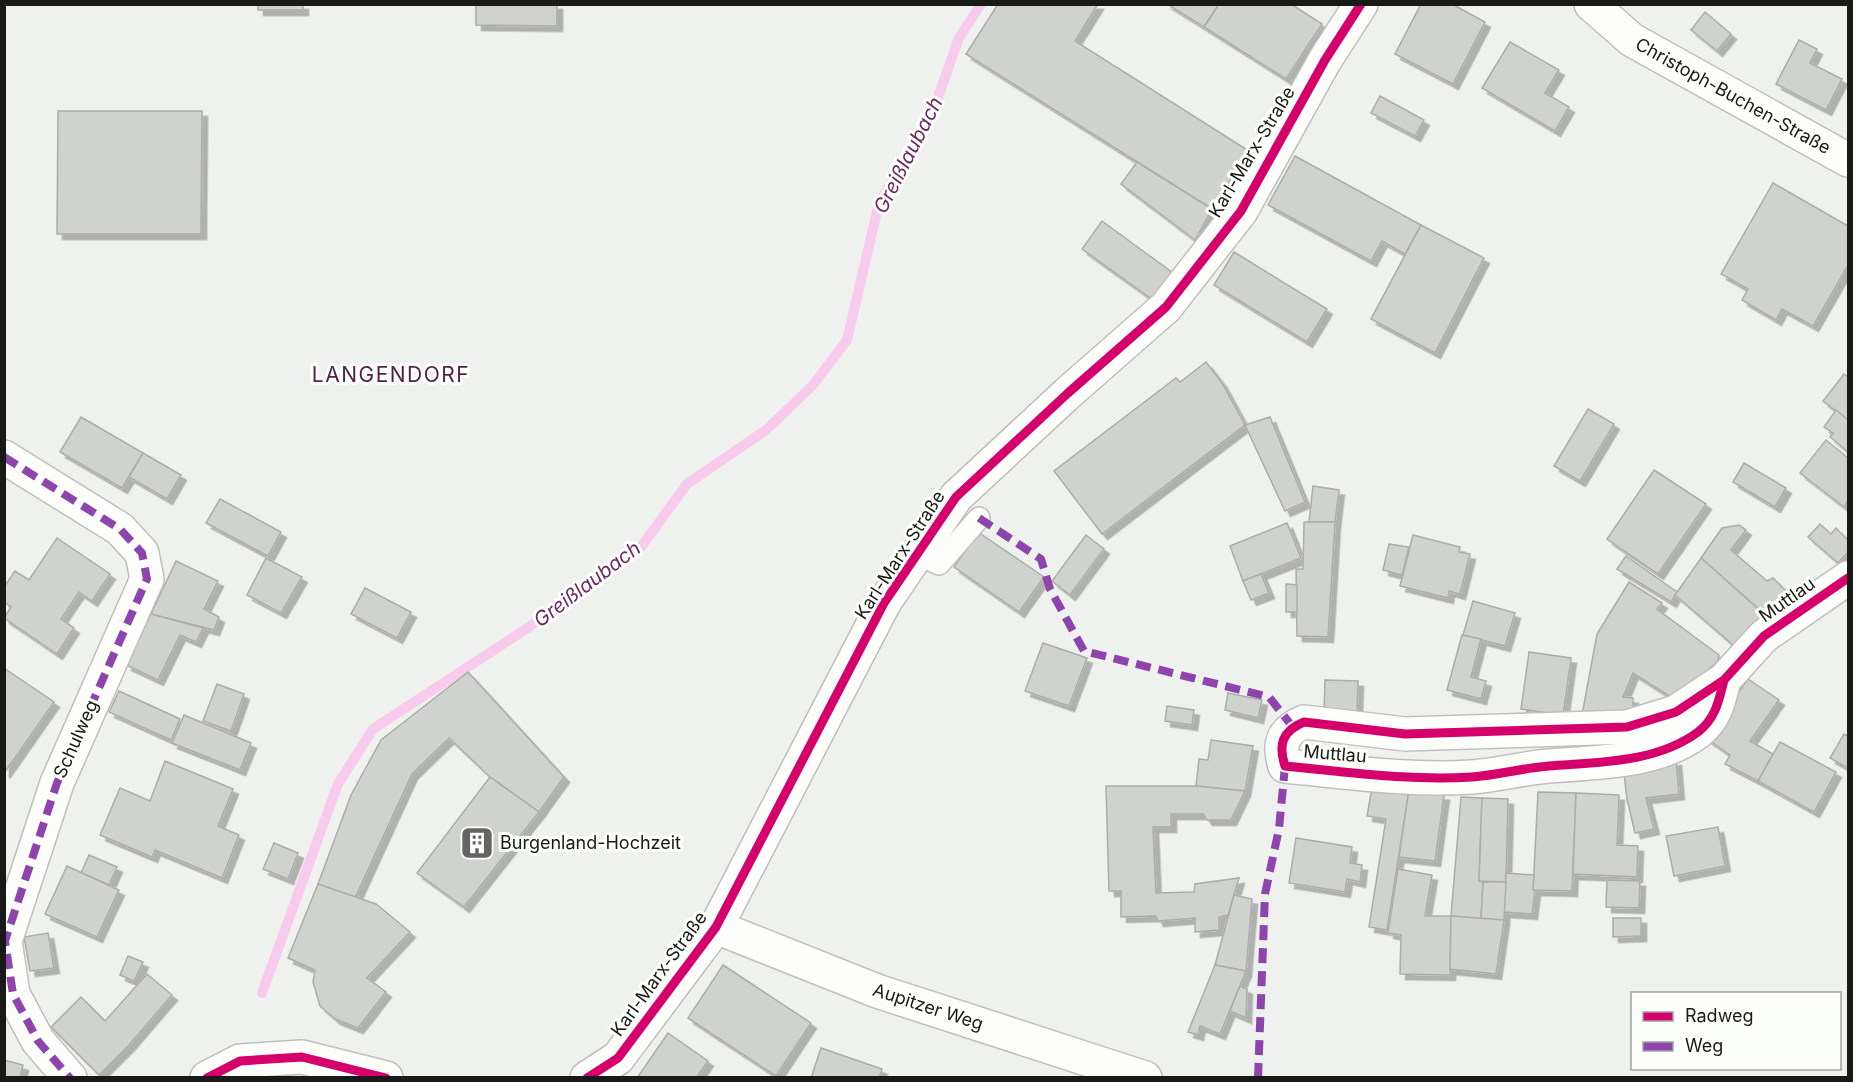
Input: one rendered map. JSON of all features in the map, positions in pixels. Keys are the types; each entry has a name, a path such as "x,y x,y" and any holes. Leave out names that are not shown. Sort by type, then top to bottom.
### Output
{"street":[{"name":"Karl-Marx-Straße","path":"587,1077 618,1058 716,927 884,603 956,496 1166,307 1241,211 1325,60 1360,4"},
{"name":"Christoph-Buchen-Straße","path":"1591,4 1632,40 1848,160"},
{"name":"Schulweg","path":"4,457 120,529 142,553 147,579 57,783 5,941 14,994 38,1041 70,1077"},
{"name":"Muttlau","path":"1724,680 1716,711 1701,730 1679,744 1660,751 1612,761 1522,768 1474,777 1419,778 1285,766 1281,754 1283,737 1292,726 1304,722 1405,734 1627,727 1676,712 1724,680 1764,636 1848,578"},
{"name":"Aupitzer Weg","path":"716,927 877,991 1145,1077"},
{"path":"207,1077 240,1061 303,1057 386,1077"}],"lane":[{"path":"917,555 939,564 979,518"}],"building":[{"path":"258,4 303,4 303,10 258,10"},
{"path":"476,4 557,4 557,26 476,25"},
{"path":"998,4 1098,4 1075,41 1249,151 1212,209 966,54"},
{"path":"1167,4 1219,4 1204,27"},
{"path":"1219,4 1291,4 1322,24 1286,79 1204,27"},
{"path":"1421,4 1452,4 1485,22 1453,84 1395,54"},
{"path":"1705,12 1731,34 1717,51 1691,30"},
{"path":"1799,40 1817,49 1810,63 1842,79 1826,110 1776,84"},
{"path":"1510,42 1559,70 1545,93 1569,107 1555,131 1482,88"},
{"path":"1380,96 1424,120 1415,136 1371,113"},
{"path":"58,111 202,111 201,234 57,234"},
{"path":"1295,156 1421,225 1405,254 1382,241 1371,261 1268,205"},
{"path":"1137,162 1212,209 1195,240 1121,184"},
{"path":"1773,183 1848,226 1848,265 1813,326 1782,309 1776,320 1742,300 1748,289 1721,274"},
{"path":"1102,221 1173,273 1153,300 1082,249"},
{"path":"1421,225 1484,258 1435,353 1371,319"},
{"path":"1234,252 1327,309 1307,342 1214,285"},
{"path":"1206,362 1222,383 1245,425 1102,534 1054,471 1176,378 1180,382"},
{"path":"1844,374 1848,377 1848,420 1823,401"},
{"path":"1588,409 1614,424 1580,481 1554,466"},
{"path":"1836,410 1848,420 1848,452 1830,437 1833,433 1824,427"},
{"path":"81,417 143,453 122,488 60,452"},
{"path":"1270,417 1305,502 1285,511 1245,425"},
{"path":"1826,440 1848,458 1848,500 1844,507 1800,473"},
{"path":"143,453 181,475 167,499 129,477"},
{"path":"1744,463 1786,488 1775,507 1733,482"},
{"path":"1654,470 1706,504 1658,574 1607,539"},
{"path":"1313,486 1339,490 1335,522 1309,522"},
{"path":"220,499 281,532 268,556 206,523"},
{"path":"1304,522 1335,522 1328,637 1297,636 1296,569 1303,569"},
{"path":"1287,523 1301,558 1243,581 1230,546"},
{"path":"1820,524 1831,534 1836,528 1848,540 1848,552 1838,563 1808,537"},
{"path":"1739,525 1746,530 1731,550 1767,581 1773,578 1794,599 1764,614 1701,558 1722,528"},
{"path":"978,532 1044,577 1019,612 954,567"},
{"path":"1086,535 1104,549 1070,595 1052,581"},
{"path":"1413,535 1460,547 1459,552 1470,554 1460,594 1449,591 1448,598 1400,586"},
{"path":"57,538 110,574 92,601 79,592 61,619 74,628 57,654 4,618 11,607 4,602 4,587 15,571 29,580"},
{"path":"1389,544 1409,547 1402,575 1383,570"},
{"path":"1626,556 1677,592 1671,602 1617,569"},
{"path":"266,558 302,577 281,613 247,595"},
{"path":"1701,558 1764,614 1733,645 1675,595"},
{"path":"176,561 218,581 204,609 219,617 214,630 151,614"},
{"path":"1261,574 1269,593 1251,600 1243,581"},
{"path":"1629,582 1662,603 1657,609 1719,655 1718,661 1674,699 1633,673 1623,697 1633,698 1633,715 1582,715 1597,634"},
{"path":"1286,584 1297,585 1297,612 1286,612"},
{"path":"365,588 411,612 397,638 351,614"},
{"path":"1473,601 1515,613 1505,646 1463,635"},
{"path":"151,614 203,628 196,642 180,635 158,680 126,665"},
{"path":"1462,635 1481,639 1471,677 1486,681 1481,699 1447,690"},
{"path":"1043,643 1087,658 1069,706 1025,691"},
{"path":"1529,652 1571,658 1563,715 1521,709"},
{"path":"4,668 54,702 5,772 4,772"},
{"path":"468,672 564,777 539,812 490,777 449,738 412,774 355,898 318,884 351,795 381,740"},
{"path":"1748,679 1779,700 1750,741 1773,754 1758,781 1725,764 1730,755 1706,738"},
{"path":"1325,680 1358,681 1357,713 1324,713"},
{"path":"217,684 244,694 231,731 203,721"},
{"path":"119,691 180,719 171,740 109,712"},
{"path":"1228,693 1262,700 1258,718 1225,710"},
{"path":"1167,706 1194,710 1192,725 1165,721"},
{"path":"184,715 251,743 240,770 172,743"},
{"path":"1844,734 1848,736 1848,768 1830,758"},
{"path":"1211,740 1253,746 1245,791 1196,786 1199,759 1208,760"},
{"path":"1780,742 1836,772 1814,812 1758,781"},
{"path":"1676,760 1679,794 1646,798 1654,829 1635,833 1627,799 1623,765"},
{"path":"165,761 233,789 218,826 239,835 222,878 155,850 152,857 100,835 120,788 150,801"},
{"name":"Burgenland-Hochzeit","path":"490,777 539,812 464,907 417,873"},
{"path":"1106,786 1196,786 1245,791 1231,820 1207,820 1203,814 1171,814 1171,827 1153,827 1156,893 1194,892 1195,884 1239,878 1228,915 1219,917 1219,930 1195,932 1195,918 1158,921 1156,916 1121,917 1121,891 1109,891"},
{"path":"1372,788 1409,790 1387,930 1369,927 1386,819 1367,816"},
{"path":"1409,790 1444,795 1435,861 1399,857"},
{"path":"1538,792 1576,793 1572,891 1533,890"},
{"path":"1576,793 1619,795 1617,845 1638,846 1637,877 1573,874"},
{"path":"1461,797 1482,798 1479,881 1483,882 1481,919 1451,916"},
{"path":"1482,798 1508,799 1506,882 1479,881"},
{"path":"1718,827 1725,866 1674,876 1666,836"},
{"path":"1296,838 1352,847 1350,863 1362,865 1360,882 1347,879 1345,892 1289,883"},
{"path":"274,843 298,853 288,879 263,869"},
{"path":"89,855 117,867 109,885 81,873"},
{"path":"67,866 119,890 97,937 45,914"},
{"path":"1398,869 1432,875 1425,916 1451,916 1450,975 1400,974 1401,935 1388,933"},
{"path":"1506,873 1534,875 1532,914 1504,912"},
{"path":"1607,880 1640,881 1639,908 1606,907"},
{"path":"1483,882 1506,882 1504,920 1481,919"},
{"path":"318,884 376,904 410,932 367,978 386,992 358,1028 335,1019 320,1006 313,982 315,970 288,958"},
{"path":"1234,895 1252,899 1246,971 1215,965"},
{"path":"1451,916 1504,920 1496,974 1450,969"},
{"path":"1613,918 1641,918 1641,936 1613,937"},
{"path":"48,933 54,968 30,971 24,937"},
{"path":"128,956 143,962 134,981 120,975"},
{"path":"723,965 811,1023 776,1076 688,1018"},
{"path":"1215,965 1246,971 1220,1034 1200,1026 1198,1035 1188,1032"},
{"path":"147,974 172,995 129,1045 99,1075 51,1027 81,997 105,1021"},
{"path":"1240,986 1247,989 1246,1018 1230,1011"},
{"path":"668,1033 708,1061 696,1078 637,1078"},
{"path":"821,1048 882,1069 879,1078 811,1078"},
{"path":"4,1060 23,1065 20,1078 4,1078"}],"waterway":[{"name":"Greißlaubach","path":"262,993 338,784 373,729 529,627 641,547 687,484 766,430 813,385 847,340 879,203 932,114 959,38 981,4"}],"marked path":[{"path":"4,457 120,529 142,553 147,579 57,783 5,941 13,994 38,1041 70,1078"},
{"path":"979,518 1041,559 1050,589 1084,651 1269,697 1292,726"},
{"path":"1258,1078 1265,894 1279,829 1285,766"}],"cycle path":[{"path":"587,1078 618,1058 716,927 884,603 956,497 1068,393 1166,307 1241,211 1325,60 1361,4"},
{"path":"1724,680 1713,715 1698,732 1664,750 1626,759 1539,767 1482,776 1425,778 1285,766 1283,758 1282,745 1286,734 1304,722 1405,734 1627,727 1676,712 1724,680 1764,636 1848,578"},
{"path":"207,1078 240,1061 302,1057 386,1078"}],"place":[{"name":"Burgenland-Hochzeit","path":"477,843"}],"district":[{"name":"LANGENDORF","path":"391,375"}]}
